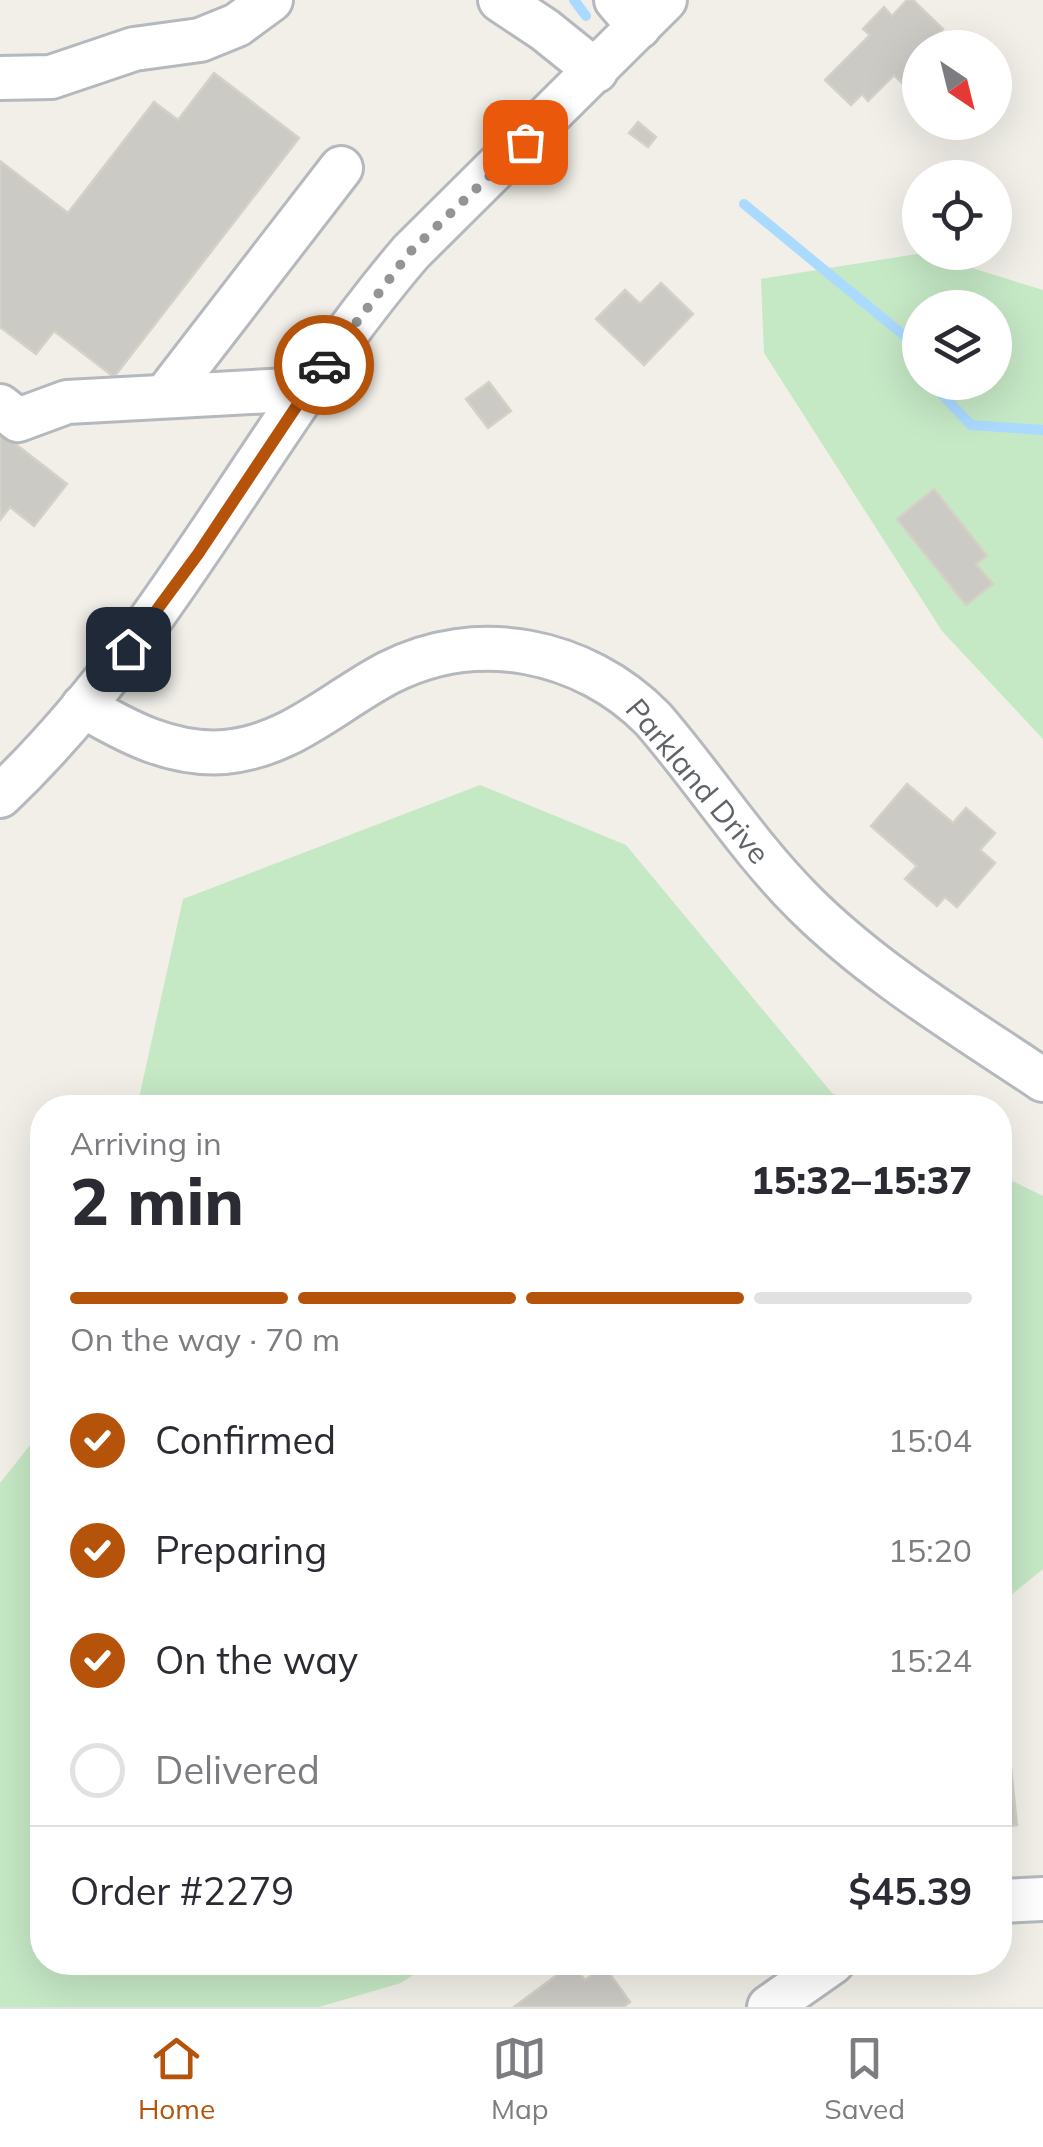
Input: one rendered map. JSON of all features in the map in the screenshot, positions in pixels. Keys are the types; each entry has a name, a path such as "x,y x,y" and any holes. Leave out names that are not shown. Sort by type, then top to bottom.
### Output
{"street":[{"path":"0,78 50,77 134,49 200,40 237,25 270,0"},
{"path":"500,0 546,30 596,71"},
{"path":"0,796 83,706 198,554 307,389 410,252 596,71 640,9"},
{"path":"165,396 341,168"},
{"path":"0,406 18,420 67,402 307,389"},
{"name":"Parkland Drive","path":"83,706 148,740 174,748 222,752 274,742 385,675 433,656 509,649 547,655 584,668 644,710 780,879 840,938 1043,1080"},
{"path":"1012,1900 1043,1899"},
{"path":"769,2007 815,1975"}],"green space":[{"path":"902,256 902,270 978,270 1043,290 1043,739 942,631 764,353 761,279"},
{"path":"480,785 626,845 836,1095 140,1095 183,899"},
{"path":"1012,1181 1043,1196 1043,1569 1012,1594"},
{"path":"30,1445 30,1975 413,1975 401,1983 319,2007 0,2007 0,1483"}],"building":[{"path":"907,0 913,0 943,29 902,30 902,83 894,75 868,101 862,94 851,105 825,80 870,35 863,29 884,7 892,16"},
{"path":"214,73 299,138 114,377 54,331 36,354 0,327 0,161 68,213 154,102 178,120"},
{"path":"638,122 656,137 648,147 629,133"},
{"path":"661,283 693,314 644,365 596,319 625,290 640,304"},
{"path":"489,382 511,411 488,428 466,399"},
{"path":"0,432 67,484 34,526 10,507 0,520"},
{"path":"934,489 987,556 976,564 993,584 966,605 897,519"},
{"path":"907,784 953,823 966,808 995,833 980,850 995,863 957,907 945,897 937,906 905,879 917,866 871,826"},
{"path":"1012,1779 1017,1825 1012,1826"},
{"path":"557,1975 581,1975 585,1980 592,1975 610,1975 630,2002 623,2007 514,2007"}],"waterway":[{"path":"574,0 586,16"},
{"path":"744,204 902,334"},
{"path":"947,400 971,425 1043,430"}],"way so far":[{"path":"324,365 410,252 525,142"}],"route":[{"path":"128,649 198,554 324,365"}]}
